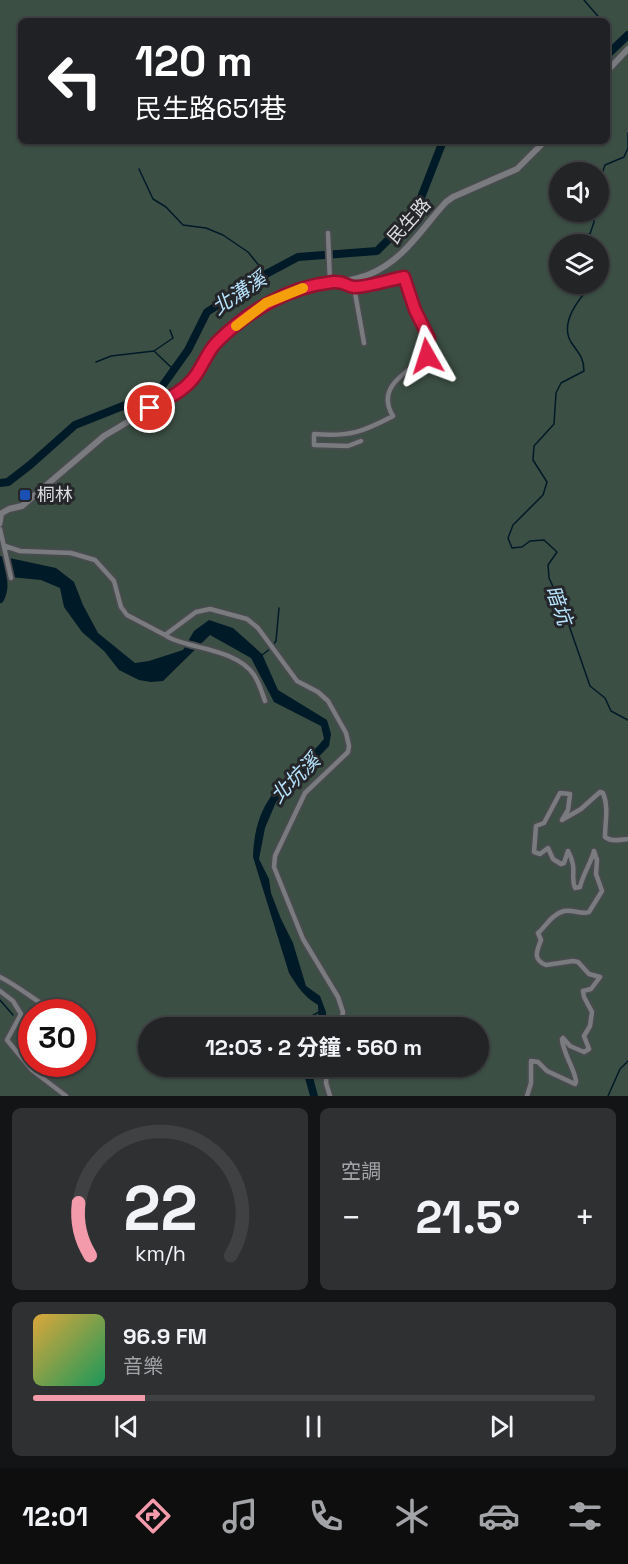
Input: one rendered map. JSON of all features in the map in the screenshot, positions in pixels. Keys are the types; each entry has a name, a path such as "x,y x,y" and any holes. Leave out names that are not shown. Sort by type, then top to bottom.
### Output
{"street":[{"path":"610,68 628,49"},
{"name":"民生路","path":"2,513 22,506 104,436 183,389 193,380 208,352 217,342 266,303 300,288 330,282 344,282 369,274 395,259 411,244 446,202 517,169 542,144"},
{"path":"328,236 330,282"},
{"path":"344,282 354,287 404,277 415,310 429,338 427,356 402,376 387,396 387,406 393,416 359,432 341,436 314,434 314,444 348,446 361,441"},
{"path":"354,287 364,343"},
{"path":"0,524 2,513"},
{"path":"0,529 11,578"},
{"path":"4,549 71,553 95,560 114,581 121,607 127,615 165,634 172,640 233,658 249,667 256,676 265,701"},
{"path":"165,634 196,612 210,609 247,619 258,628 297,681 318,692 328,701 348,739 348,752 305,793 274,860 277,874 303,939 338,997 343,1012 342,1017"},
{"path":"527,1096 531,1087 531,1061 538,1062 547,1071 575,1084 576,1076 566,1057 562,1039 570,1046 584,1052 589,1049 584,1036 590,1026 592,1012 583,991 591,989 600,978 589,975 578,962 546,965 537,958 536,953 541,940 538,933 547,921 564,911 583,914 589,912 602,887 596,874 597,860 594,851 580,887 575,888 573,883 575,870 568,851 564,863 561,864 553,859 548,848 540,854 534,852 536,826 544,823 560,793 570,794 568,810 562,820 581,809 600,792 605,796 607,806 605,837 617,840 628,839"},
{"path":"0,978 18,986 33,999"},
{"path":"0,991 13,1001 21,1014 7,1040 32,1070 66,1096"},
{"path":"326,1077 330,1096"}],"green space":[{"path":"0,0 628,0 628,1096 0,1096"}],"water":[{"name":"北坑溪","path":"0,556 56,568 74,582 98,633 135,663 183,650 194,631 209,620 233,628 262,654 278,690 327,720 331,734 329,746 276,802 265,828 259,859 269,879 271,893 281,919 293,943 306,986 320,996 326,1017 319,1017 318,1005 305,995 289,973 253,857 255,836 267,803 275,790 324,739 321,726 274,702 251,658 210,635 163,681 139,680 119,670 104,651 82,632 64,607 60,588 41,580 0,576"},
{"path":"305,1077 313,1077 318,1096 310,1096"}],"waterway":[{"path":"584,0 599,18"},
{"name":"北溝溪","path":"610,52 628,35"},
{"path":"610,41 612,51"},
{"name":"暗坑","path":"609,163 624,157 628,148 628,133"},
{"name":"北溝溪","path":"0,483 8,482 30,465 75,425 158,392 188,350 207,312 266,274 298,257 377,251 415,213 442,144"},
{"path":"139,169 153,199 166,207 183,225 206,228 223,235 248,252 266,274"},
{"name":"暗坑","path":"590,234 594,222"},
{"name":"暗坑","path":"584,294 572,311 568,334 582,359 584,371 561,383 556,393 554,424 534,446 533,460 547,482 543,495 513,525 508,538 512,548 522,547 530,541 544,540 557,552 548,565 549,578 563,608 590,686 605,698 611,711 628,720"},
{"path":"154,351 173,338 170,330"},
{"path":"96,362 111,356 154,351 174,370"},
{"path":"0,569 3,584 0,599"},
{"path":"273,645 276,641 279,608"},
{"path":"262,655 270,649"},
{"path":"0,1000 13,1015"},
{"path":"310,1017 319,1012"},
{"path":"608,1096 620,1069 628,1061"}],"slow traffic":[{"path":"236,326 266,303 303,288"}],"place":[{"name":"桐林","path":"25,495"}],"route":[{"path":"150,408 183,389 193,380 208,352 217,342 266,303 300,288 330,282 344,282 354,287 404,277 415,310 429,338 427,356"}]}
